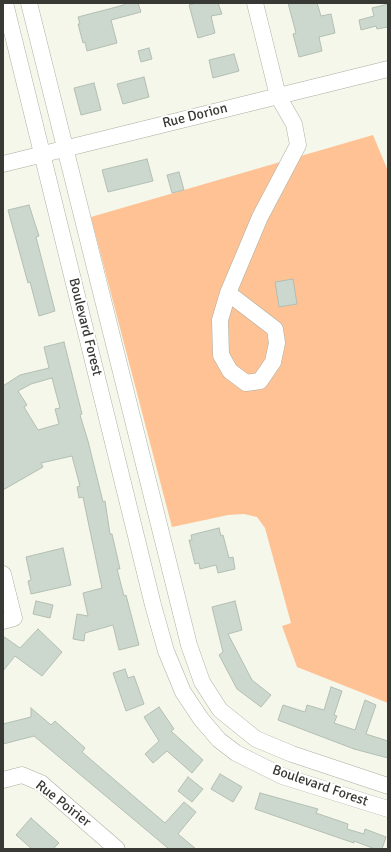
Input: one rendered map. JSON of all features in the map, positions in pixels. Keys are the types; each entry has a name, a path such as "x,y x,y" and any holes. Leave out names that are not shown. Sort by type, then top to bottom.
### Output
{"street":[{"name":"Boulevard Forest","path":"6,3 166,651 183,692 201,719 219,740 236,753 282,776 388,809"},
{"name":"Boulevard Forest","path":"28,3 189,645 202,682 220,710 256,739 292,754 388,786"},
{"path":"228,293 275,329 277,343 273,362 260,381 246,383 230,371 221,355 220,320 228,293 260,217 298,144 294,124 278,96 255,3"},
{"name":"Rue Dorion","path":"3,164 388,68"},
{"path":"3,574 14,618 3,621"},
{"path":"166,651 189,645"},
{"name":"Rue Poirier","path":"3,780 22,775 41,783 117,849"}],"shaded area":[{"path":"373,135 388,171 388,703 297,667 282,626 291,623 265,528 257,517 244,514 228,515 172,527 91,217"}],"building":[{"path":"124,3 138,3 141,12 111,20 117,43 87,51 85,42 83,43 78,24 80,24 78,17 124,5"},
{"path":"196,3 218,3 222,14 211,16 215,33 198,38 189,5"},
{"path":"288,3 317,3 321,16 331,14 335,33 319,37 322,51 299,57 293,34 296,33"},
{"path":"388,4 388,27 377,29 376,26 361,30 359,20 374,16 372,8"},
{"path":"149,48 152,59 141,62 138,51"},
{"path":"234,54 239,71 213,78 209,60"},
{"path":"144,77 149,97 123,104 117,84"},
{"path":"94,83 101,110 81,115 74,88"},
{"path":"147,159 153,181 108,192 102,170"},
{"path":"179,172 184,190 172,193 167,175"},
{"path":"29,205 39,236 36,237 55,311 39,316 30,282 28,283 8,210"},
{"path":"293,279 297,304 279,307 275,282"},
{"path":"64,342 82,414 80,415 103,502 105,501 110,534 112,534 120,569 117,569 124,596 126,595 139,645 119,650 113,625 85,633 84,641 73,639 77,614 88,616 83,593 102,588 83,497 79,498 77,487 80,486 72,456 41,463 43,467 3,490 3,386 20,375 49,368 44,347","holes":["52,378 60,408 55,409 59,424 38,430 24,407 27,405 18,391 31,384"]},
{"path":"219,528 221,536 223,535 229,558 233,557 235,569 218,573 216,565 200,569 199,563 195,564 189,540 192,540 191,535"},
{"path":"63,548 71,585 31,594 28,581 31,580 26,557"},
{"path":"36,601 53,605 50,618 33,614"},
{"path":"235,601 242,630 228,634 252,680 271,695 261,707 237,689 219,655 223,652 212,607"},
{"path":"38,629 62,652 42,676 15,656 3,671 3,636 20,648"},
{"path":"125,669 128,678 134,676 144,704 126,711 113,673"},
{"path":"331,687 342,691 334,715 337,716 334,723 355,730 365,700 376,705 366,734 388,741 388,758 354,749 278,720 283,705 305,712 307,705 324,710"},
{"path":"159,707 174,729 171,731 203,760 192,773 167,751 153,763 145,754 159,741 144,717"},
{"path":"31,708 51,725 55,721 85,748 82,752 165,823 184,802 196,812 178,834 196,849 169,849 34,736 3,744 3,724 31,717"},
{"path":"220,774 242,787 233,802 211,789"},
{"path":"188,777 203,789 192,802 178,791"},
{"path":"260,793 318,809 316,813 348,824 347,829 364,834 365,829 386,837 382,849 375,849 354,841 354,843 255,809"},
{"path":"31,818 59,843 53,849 32,849 16,835"}]}
